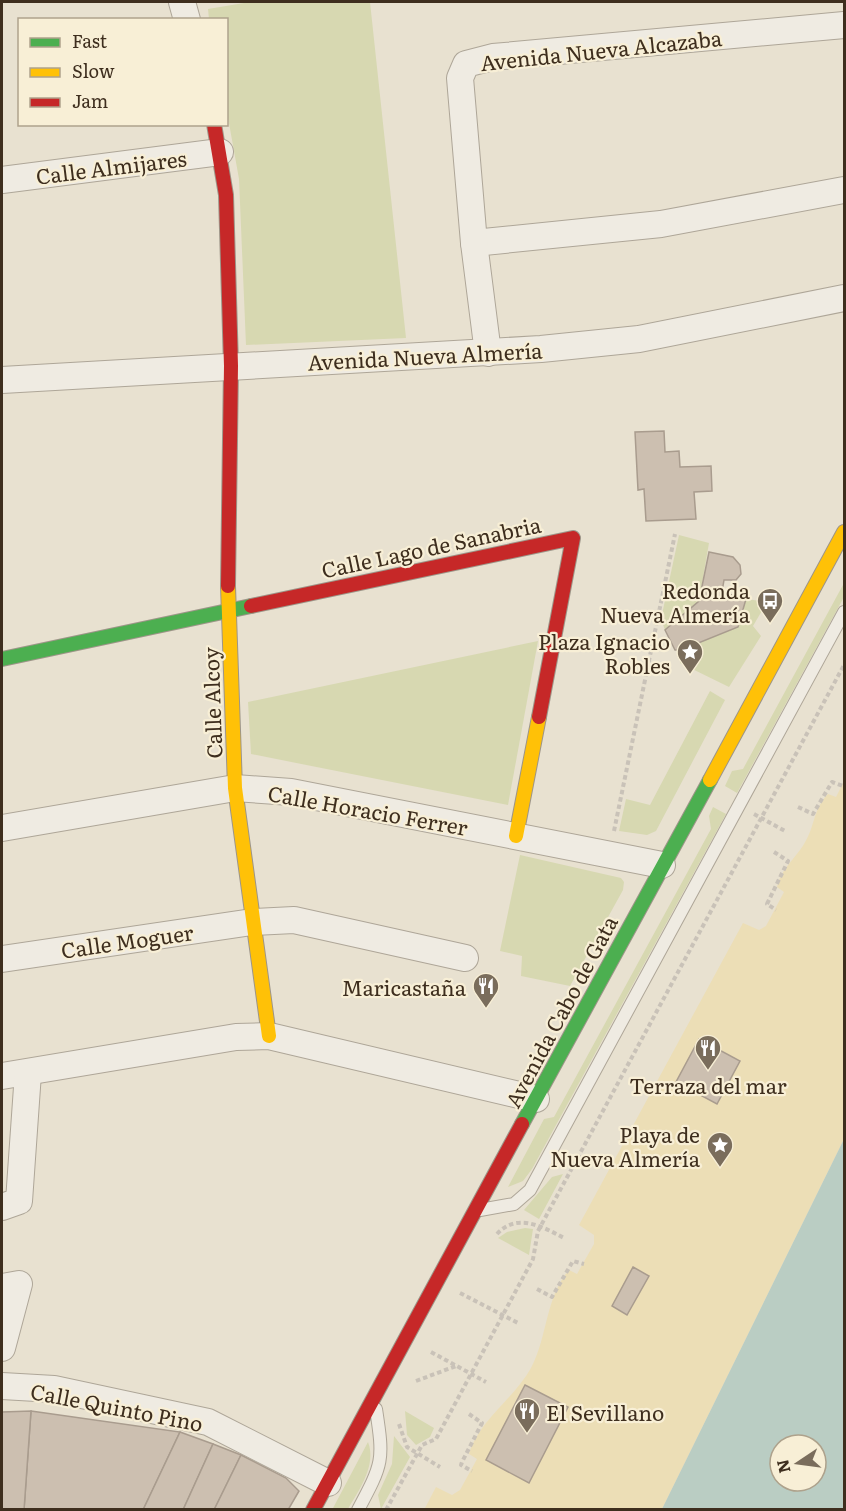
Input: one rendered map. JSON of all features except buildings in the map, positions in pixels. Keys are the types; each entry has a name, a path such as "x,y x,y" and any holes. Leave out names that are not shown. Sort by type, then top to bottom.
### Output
{"street":[{"path":"182,2 186,18"},
{"name":"Avenida Nueva Alcazaba","path":"488,352 474,243 460,78 466,64 493,57 844,25"},
{"name":"Calle Alcoy","path":"214,126 226,195 231,366 228,609 235,788 269,1036"},
{"name":"Calle Almijares","path":"2,180 220,152"},
{"path":"474,243 661,224 844,190"},
{"name":"Avenida Nueva Almería","path":"2,380 488,352 639,339 844,298"},
{"name":"Avenida Cabo de Gata","path":"313,1509 844,532"},
{"name":"Calle Lago de Sanabria","path":"2,659 228,609 573,538 516,836"},
{"name":"Calle Horacio Ferrer","path":"2,828 235,788 291,792 662,865"},
{"name":"Calle Moguer","path":"2,959 252,922 294,920 465,958"},
{"path":"2,1076 236,1037 269,1036 536,1098"},
{"path":"2,1207 19,1201 28,1073"},
{"path":"2,1287 19,1284 2,1348"},
{"name":"Calle Quinto Pino","path":"2,1386 54,1389 207,1422 328,1483"}],"lane":[{"path":"476,1211 514,1204 530,1190 844,612"},
{"path":"358,1509 379,1469 381,1459 374,1397"}],"path":[{"path":"609,855 675,534"},
{"path":"386,1509 422,1445 436,1439 533,1259 536,1238 541,1225 844,665"},
{"path":"798,807 813,814 832,782 843,786"},
{"path":"762,819 785,831"},
{"path":"774,852 788,861 767,904 776,910"},
{"path":"494,1237 500,1230 528,1222 541,1225 564,1238"},
{"path":"537,1289 552,1297 573,1261 584,1264"},
{"path":"459,1293 518,1323"},
{"path":"429,1351 486,1382"},
{"path":"410,1383 456,1366"},
{"path":"469,1414 482,1423 461,1465 471,1471"},
{"path":"398,1420 404,1441 417,1454 440,1467"}],"green space":[{"path":"250,2 370,2 406,338 246,345 239,179 228,118 228,18 209,18 208,9"},
{"path":"679,535 709,543 699,601 665,630 661,619"},
{"path":"844,583 844,597 737,793 725,786 732,771 743,769"},
{"path":"746,599 767,602 753,626 761,636 729,687 680,663 681,650 738,627"},
{"path":"538,641 508,805 251,754 248,702"},
{"path":"710,691 725,700 656,831 647,835 619,831 626,799 650,805"},
{"path":"713,807 726,814 532,1169 523,1181 508,1187 544,1119 554,1117 711,829 709,816"},
{"path":"520,855 621,878 624,882 623,890 570,986 521,976 522,956 500,951"},
{"path":"563,1174 539,1219 524,1210 552,1177"},
{"path":"525,1228 533,1229 529,1255 498,1238 507,1232"},
{"path":"405,1411 434,1428 430,1437 416,1445 407,1435"},
{"path":"394,1436 410,1457 381,1509 378,1495 392,1464"},
{"path":"368,1442 369,1468 362,1486 348,1509 332,1510"}],"sand":[{"name":"Playa de Nueva Almería","path":"844,781 844,1139 662,1509 424,1510 436,1487 452,1495 460,1490 477,1459 469,1454 474,1442 531,1368 561,1281 569,1270 577,1274 594,1244 594,1235 579,1225 743,923 759,930 766,926 784,892 777,887 782,875 808,838 823,800 828,794 836,797"}],"shaded area":[{"path":"844,1139 844,1509 662,1509"}],"traffic: fast":[{"path":"2,659 251,606"},
{"path":"522,1124 710,780"}],"traffic: slow":[{"path":"710,780 844,532"},
{"path":"228,586 235,788 269,1036"},
{"path":"516,836 539,717"}],"traffic: jam":[{"path":"214,126 226,195 231,366 228,586"},
{"path":"251,606 573,538 539,717"},
{"path":"313,1510 522,1124"}],"place":[{"name":"Redonda Nueva Almería","path":"770,624"},
{"name":"Plaza Ignacio Robles","path":"690,675"},
{"name":"Maricastaña","path":"486,1009"},
{"name":"Terraza del mar","path":"708,1071"},
{"name":"Playa de Nueva Almería","path":"720,1168"},
{"name":"El Sevillano","path":"527,1434"}]}
